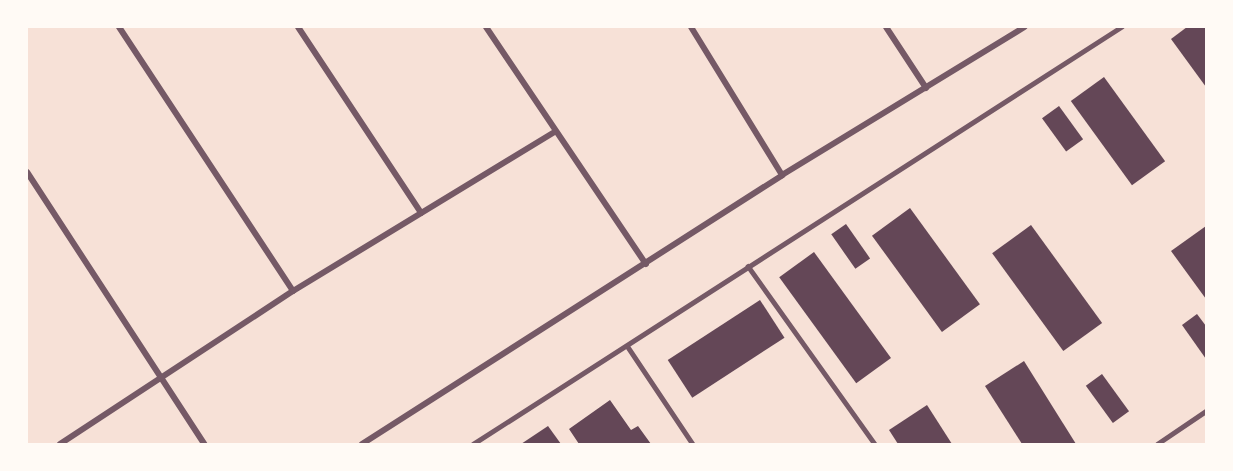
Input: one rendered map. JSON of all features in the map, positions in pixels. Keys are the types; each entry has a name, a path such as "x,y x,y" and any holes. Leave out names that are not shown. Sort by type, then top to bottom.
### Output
{"street":[{"path":"119,27 293,291"},
{"path":"298,27 421,213"},
{"path":"486,27 646,264"},
{"path":"691,27 782,175"},
{"path":"886,27 926,88"},
{"path":"362,444 782,175 1024,27"},
{"path":"60,444 293,291 555,132"},
{"path":"27,172 204,444"}],"lane":[{"path":"473,444 628,348 748,267 1121,27"},
{"path":"748,267 875,444"},
{"path":"628,348 693,444"},
{"path":"1157,444 1206,411"}],"building":[{"path":"1187,27 1206,27 1206,87 1171,39"},
{"path":"1104,77 1165,161 1132,185 1071,101"},
{"path":"1059,106 1083,139 1066,152 1042,118"},
{"path":"910,208 980,304 942,332 872,236"},
{"path":"846,224 870,258 855,269 831,234"},
{"path":"1031,225 1102,323 1063,351 992,253"},
{"path":"1206,226 1206,299 1171,251"},
{"path":"814,252 891,358 856,383 779,277"},
{"path":"760,300 785,338 692,398 668,360"},
{"path":"1197,314 1206,326 1206,359 1182,325"},
{"path":"1024,361 1076,444 1022,444 985,386"},
{"path":"1102,374 1129,411 1113,423 1086,386"},
{"path":"610,400 631,430 638,426 651,444 579,444 569,429"},
{"path":"927,405 952,444 898,444 889,430"},
{"path":"548,426 561,444 521,444"}]}
